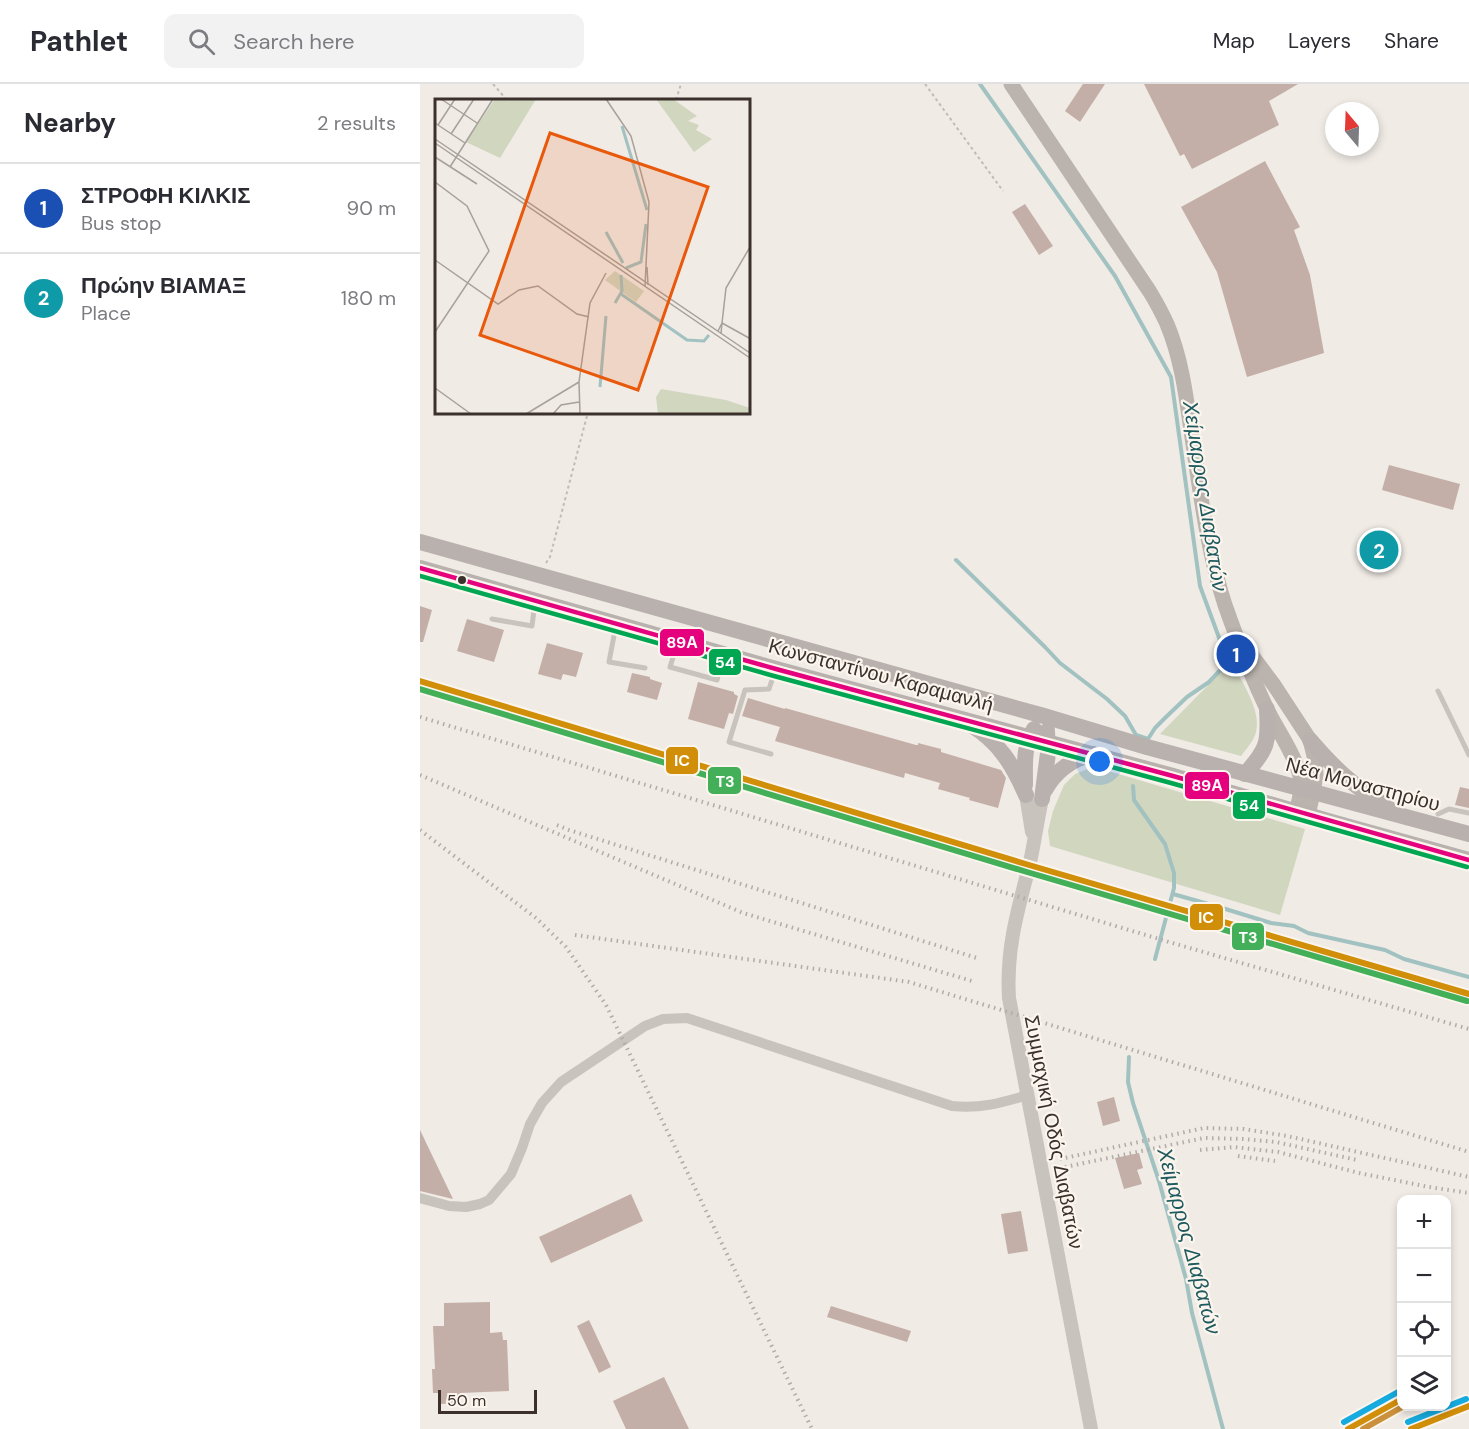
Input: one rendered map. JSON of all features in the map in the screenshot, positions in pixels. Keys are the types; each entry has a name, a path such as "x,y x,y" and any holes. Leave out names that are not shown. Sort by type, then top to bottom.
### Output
{"main road":[{"path":"1011,84 1150,292 1166,323 1174,343 1182,377 1201,502 1218,580 1229,615 1267,709 1308,791"},
{"name":"Κωνσταντίνου Καραμανλή","path":"420,542 1245,774"},
{"name":"Κωνσταντίνου Καραμανλή","path":"420,568 776,669 1048,741 1302,814"},
{"path":"1239,640 1274,685 1310,740 1332,766 1379,802 1406,817"},
{"path":"1245,774 1258,760 1266,745 1267,709"},
{"path":"1034,797 1024,759 1029,736 1044,716"},
{"path":"1034,797 1047,767 1048,741 1044,716"},
{"path":"960,718 984,734 1004,754 1034,797"},
{"path":"1310,740 1316,768 1302,814 1469,860"},
{"path":"1034,797 1061,769 1071,762 1093,754"},
{"name":"Νέα Μοναστηρίου","path":"1245,774 1469,834"}],"street":[{"name":"Συμμαχική Οδός Διαβατών","path":"1034,797 1033,843 1014,925 1008,974 1011,1012 1091,1429"},
{"path":"420,1198 449,1206 466,1207 489,1200 511,1174 530,1124 542,1103 561,1082 645,1026 663,1019 687,1018 952,1106 970,1108 993,1105 1028,1095"}],"lane":[{"path":"492,619 532,626 535,601"},
{"path":"616,623 609,662 645,668"},
{"path":"679,641 670,667 717,680 724,654"},
{"path":"771,754 729,742 745,690 769,689 776,669"},
{"path":"1438,691 1469,755"},
{"path":"1438,814 1449,809 1469,813"}],"path":[{"path":"493,84 506,99"},
{"path":"676,99 681,84"},
{"path":"925,84 1003,191"},
{"path":"538,575 550,556 587,414"}],"green space":[{"path":"1231,662 1250,696 1257,724 1254,739 1241,756 1160,734"},
{"path":"1088,769 1108,771 1305,829 1280,915 1050,846 1048,831 1053,811 1064,785 1075,774"}],"building":[{"path":"1083,84 1105,84 1080,122 1065,111"},
{"path":"1144,84 1298,84 1269,101 1279,125 1192,169 1184,154 1180,156"},
{"path":"1265,161 1300,227 1294,230 1310,275 1324,353 1247,377 1217,272 1181,207"},
{"path":"1025,204 1053,246 1039,255 1012,212"},
{"path":"1389,465 1460,484 1453,510 1382,490"},
{"path":"420,606 432,610 423,642 420,642"},
{"path":"467,619 504,630 494,662 457,651"},
{"path":"547,643 583,653 576,677 563,674 561,680 538,674"},
{"path":"632,673 650,677 662,683 657,700 627,692"},
{"path":"698,682 734,692 738,696 733,714 729,713 724,729 688,719"},
{"path":"748,698 916,745 918,743 941,749 941,752 1001,770 1006,778 998,808 938,789 940,783 905,773 904,778 775,741 780,727 742,716"},
{"path":"1460,787 1469,789 1469,808 1455,805"},
{"path":"1114,1097 1120,1121 1103,1126 1097,1102"},
{"path":"420,1130 453,1199 420,1191"},
{"path":"1139,1153 1143,1168 1137,1170 1142,1184 1124,1189 1115,1158"},
{"path":"631,1194 643,1221 551,1263 539,1237"},
{"path":"1021,1211 1028,1251 1008,1254 1001,1214"},
{"path":"490,1302 490,1333 502,1332 503,1340 507,1340 509,1391 460,1393 460,1403 440,1404 440,1393 433,1393 432,1369 435,1369 433,1326 444,1326 444,1303"},
{"path":"831,1306 911,1331 907,1342 827,1317"},
{"path":"589,1320 611,1367 599,1373 577,1326"},
{"path":"664,1377 689,1429 626,1429 613,1401"}],"waterway":[{"name":"Χείμαρρος Διαβατών","path":"956,560 1060,663 1107,699 1125,716 1136,735 1148,739 1166,717 1187,697 1209,682 1228,662 1200,586 1171,377 1115,276 980,84"},
{"name":"Χείμαρρος Διαβατών","path":"1133,786 1134,800 1165,844 1174,873 1174,888 1155,959"},
{"path":"1173,894 1271,923 1294,926 1308,933 1385,950 1404,959 1469,977"},
{"name":"Χείμαρρος Διαβατών","path":"1129,1057 1128,1082 1133,1103 1159,1181 1223,1429"}],"railway":[{"path":"420,717 1169,942 1469,1029"},
{"path":"420,775 743,913 972,981"},
{"path":"557,825 980,959"},
{"path":"420,830 536,918 566,947 606,1005 812,1429"},
{"path":"575,935 909,982 1469,1152"},
{"path":"1060,1159 1204,1128 1244,1129 1287,1136 1469,1177"},
{"path":"1065,1167 1204,1138 1276,1142 1357,1160"},
{"path":"1200,1150 1234,1147 1278,1152 1359,1173 1469,1193"},
{"path":"1238,1156 1275,1161"}],"transit line":[{"name":"89Α","path":"420,568 776,669 1173,776 1469,860"},
{"name":"54","path":"420,576 1467,867"},
{"name":"IC","path":"420,681 1029,865 1469,994"},
{"name":"T3","path":"420,689 1027,872 1467,1001"},
{"path":"1344,1422 1397,1393"},
{"path":"1408,1422 1466,1399"},
{"name":"IC","path":"1348,1429 1397,1402"},
{"name":"IC","path":"1411,1429 1469,1406"},
{"path":"1363,1429 1397,1410"}],"place":[{"name":"Πρώην ΒΙΑΜΑΞ","path":"1379,550"},
{"name":"ΣΤΡΟΦΗ ΚΙΛΚΙΣ","path":"1236,654"}]}
